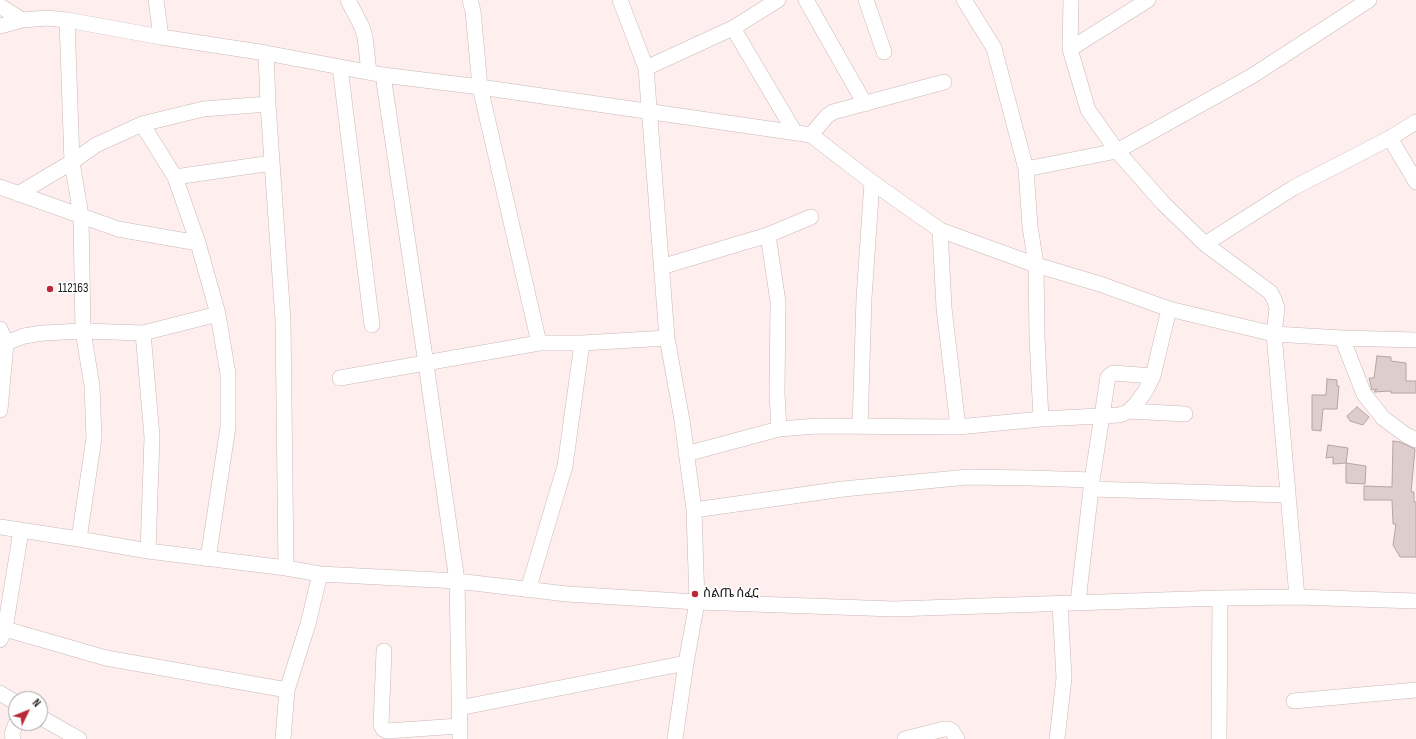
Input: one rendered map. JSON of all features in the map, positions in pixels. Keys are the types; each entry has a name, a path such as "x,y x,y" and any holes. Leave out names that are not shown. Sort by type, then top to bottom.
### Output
{"street":[{"path":"156,0 160,37"},
{"path":"348,0 362,27 376,74 426,364 457,581 460,732 387,731 383,729 381,725 384,651"},
{"path":"470,0 473,11 480,87 540,343"},
{"path":"620,0 646,68 667,338 682,420 694,510 697,602 675,739"},
{"path":"646,68 733,28 760,5 778,0"},
{"path":"806,0 865,104"},
{"path":"866,0 884,52"},
{"path":"964,0 994,48 1026,169 1030,226 1036,266 1037,337 1041,419"},
{"path":"1071,0 1070,49 1088,110 1117,151 1163,203 1205,244 1270,292 1274,299 1277,308 1274,334 1296,597"},
{"path":"1070,49 1148,0"},
{"path":"1026,169 1117,151 1252,76 1369,0"},
{"path":"0,6 22,20"},
{"path":"0,26 22,20 47,18 67,20 160,37 266,53 376,74 480,87 811,135 872,182 940,230 1036,266 1100,284 1169,308 1274,334 1416,340"},
{"path":"67,20 72,162 81,216 83,331 92,386 94,438 79,539"},
{"path":"733,28 794,132"},
{"path":"266,53 268,104 283,320 286,568"},
{"path":"340,67 372,325"},
{"path":"811,135 827,116 833,112 944,82"},
{"path":"18,194 72,162 96,145 142,124 203,109 268,104"},
{"path":"1205,244 1293,188 1390,138 1416,122"},
{"path":"142,124 175,177 198,243 218,314 228,374 228,427 208,559"},
{"path":"1390,138 1416,182"},
{"path":"175,177 272,163"},
{"path":"860,426 864,298 872,182"},
{"path":"0,187 118,229 198,243"},
{"path":"661,267 768,235 810,217"},
{"path":"940,230 944,308 958,427"},
{"path":"768,235 778,302 777,393 779,429"},
{"path":"686,454 779,429 817,426 958,427 1041,419 1119,416 1128,411 1137,403 1153,376 1169,308"},
{"path":"3,345 24,336 43,333 83,331 143,333 218,314"},
{"path":"0,329 3,345 0,410"},
{"path":"143,333 152,437 148,551"},
{"path":"340,378 540,343 582,343 667,338"},
{"path":"1342,338 1364,394 1384,418 1406,435 1416,440"},
{"path":"528,590 565,466 582,343"},
{"path":"1078,602 1092,484 1108,377 1110,374 1153,376"},
{"path":"1128,411 1185,414"},
{"path":"694,510 843,489 968,477 1031,478 1092,484 1287,495"},
{"path":"0,527 148,551 286,568 320,574 457,581 567,594 697,602 894,609 1220,598 1296,597 1416,601"},
{"path":"22,531 3,634 106,658 287,690"},
{"path":"283,739 287,690 308,624 320,574"},
{"path":"1218,739 1220,598"},
{"path":"1057,739 1064,678 1060,604"},
{"path":"459,708 686,663"},
{"path":"1294,701 1416,690"},
{"path":"48,722 79,739"},
{"path":"905,739 944,729 952,731 957,739"}],"building":[{"path":"1377,356 1391,357 1391,361 1406,363 1406,381 1416,381 1416,393 1391,393 1391,391 1374,392 1377,389 1372,390 1369,378 1374,378"},
{"path":"1327,379 1337,380 1337,386 1339,386 1337,409 1323,409 1321,431 1312,430 1312,395 1326,395"},
{"path":"1357,407 1369,417 1363,425 1350,421 1347,416"},
{"path":"1393,441 1400,442 1415,449 1411,492 1414,492 1414,502 1416,502 1416,557 1400,557 1393,545 1396,524 1393,524 1392,500 1364,500 1364,486 1392,487"},
{"path":"1328,445 1348,448 1346,463 1333,464 1333,457 1326,458"},
{"path":"1346,463 1366,466 1365,484 1346,483"}],"place":[{"name":"112163","path":"50,289"},
{"name":"ስልጤ ሰፈር","path":"695,594"}]}
